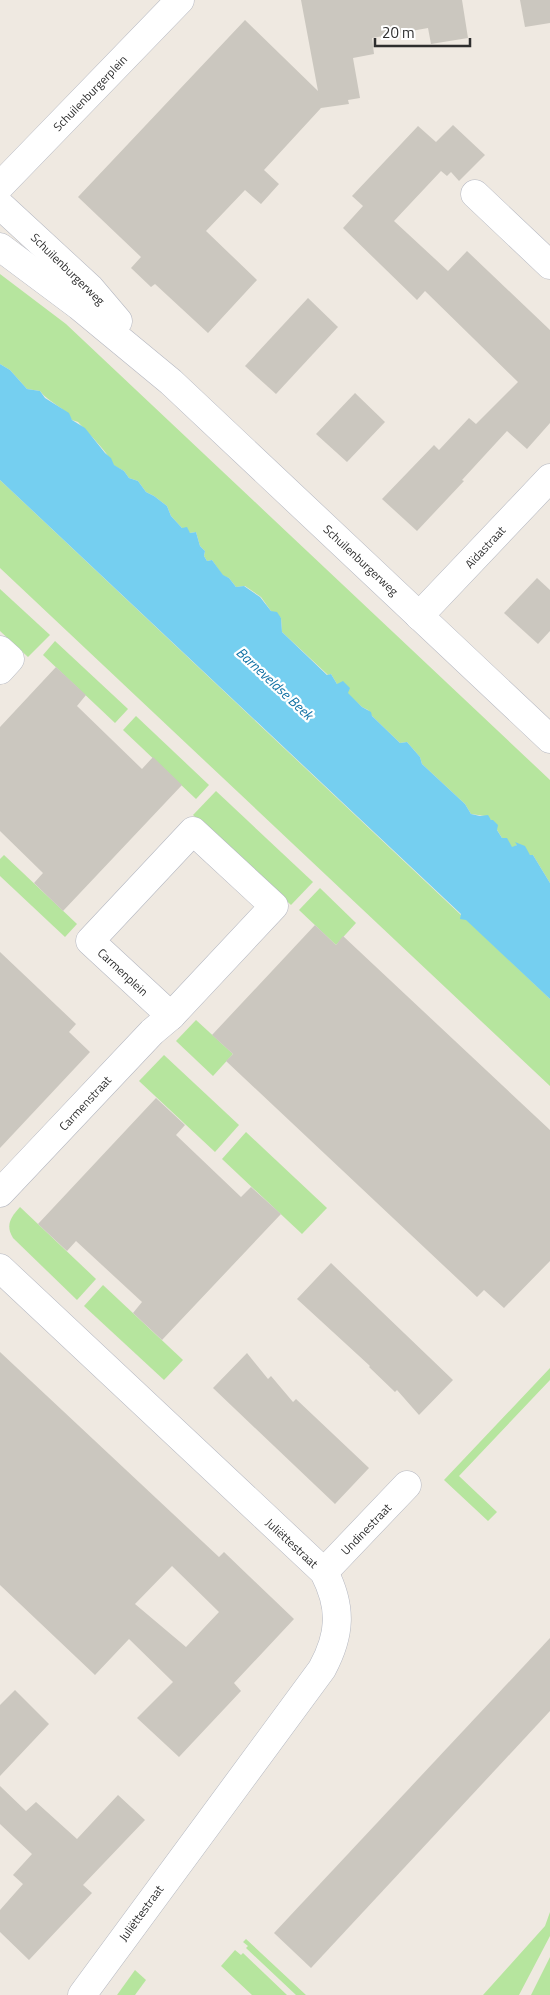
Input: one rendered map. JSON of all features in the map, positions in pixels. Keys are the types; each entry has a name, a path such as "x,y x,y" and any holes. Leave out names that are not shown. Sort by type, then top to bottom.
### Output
{"street":[{"name":"Schuilenburgerplein","path":"0,186 180,0"},
{"path":"475,194 550,266"},
{"name":"Schuilenburgerweg","path":"0,205 90,288 171,382"},
{"name":"Schuilenburgerweg","path":"0,247 79,306 171,382 550,739"},
{"name":"Aïdastraat","path":"419,616 550,478"},
{"path":"0,650 10,660 0,670"},
{"name":"Carmenplein","path":"193,831 274,906 171,1016 90,941 193,831"},
{"name":"Carmenstraat","path":"0,1193 152,1032 171,1016"},
{"name":"Juliëttestraat","path":"0,1268 324,1572 333,1589 337,1606 338,1624 329,1655 322,1668 82,1995"},
{"name":"Undinestraat","path":"324,1572 407,1485"}],"green space":[{"path":"0,274 66,324 550,780 550,883 533,855 530,855 517,845 512,848 502,838 491,820 485,816 471,814 465,804 422,764 420,757 407,742 400,743 368,710 362,707 337,684 331,674 328,675 282,632 281,618 271,611 261,597 245,586 236,587 229,578 223,576 212,560 207,561 204,556 205,551 200,546 196,532 190,533 182,528 171,516 167,506 146,492 138,481 129,478 124,471 113,465 103,449 78,422 72,420 40,391 27,389 10,370 0,364"},
{"path":"0,480 461,915 461,919 466,919 550,999 550,1086 0,568"},
{"path":"0,589 50,635 28,657 0,631"},
{"path":"55,641 128,709 115,723 43,655"},
{"path":"136,716 209,785 196,799 123,730"},
{"path":"216,791 313,882 291,905 193,815"},
{"path":"4,855 77,924 65,937 0,876 0,859"},
{"path":"320,888 356,923 336,945 299,910"},
{"path":"196,1020 233,1054 213,1076 176,1041"},
{"path":"164,1055 239,1125 215,1152 139,1081"},
{"path":"246,1132 327,1208 302,1234 222,1159"},
{"path":"20,1207 96,1279 77,1300 13,1238 9,1225"},
{"path":"103,1285 183,1360 164,1380 84,1306"},
{"path":"550,1368 550,1380 459,1476 497,1512 488,1521 444,1480"},
{"path":"550,1912 550,1936 519,1995 483,1995 545,1926"},
{"path":"246,1939 306,1995 296,1995 246,1948 248,1946 243,1942"},
{"path":"235,1950 241,1955 243,1953 287,1995 252,1995 221,1966"},
{"path":"550,1957 550,1995 531,1995"},
{"path":"135,1970 146,1980 135,1995 117,1995"}],"water":[{"name":"Barneveldse Beek","path":"0,364 10,370 27,389 40,391 45,398 69,413 72,420 85,428 111,458 114,465 124,471 129,478 138,481 146,492 167,506 171,516 182,528 187,527 190,533 196,532 200,546 205,551 204,556 207,561 212,560 223,575 229,578 236,587 244,586 260,597 271,611 277,612 281,618 282,632 327,675 331,674 337,684 343,681 350,688 348,693 362,707 371,712 372,716 400,743 407,742 420,757 422,764 465,804 471,814 488,815 498,825 497,830 502,838 507,838 512,847 517,845 515,842 525,846 530,855 533,855 550,883 550,999 466,920 460,919 461,914 0,480"}],"building":[{"path":"301,0 462,0 468,38 431,44 428,28 372,38 374,54 353,58 360,98 348,100 349,104 321,108 264,170 279,184 261,204 245,190 206,231 257,280 208,333 155,284 151,287 131,268 141,257 78,197 245,20 318,91"},
{"path":"520,0 550,0 550,23 525,27"},
{"path":"453,125 485,155 459,181 451,172 447,176 441,171 394,221 448,271 467,251 550,330 550,423 527,449 507,431 417,531 382,499 434,445 439,450 469,418 476,424 518,382 425,291 417,300 343,228 363,206 352,196 418,126 436,142"},
{"path":"308,298 338,327 276,394 245,366"},
{"path":"355,393 385,422 347,462 316,434"},
{"path":"537,578 550,590 550,631 538,644 504,613"},
{"path":"56,667 86,695 77,706 142,769 153,757 182,785 63,911 34,883 43,873 0,831 0,727"},
{"path":"315,925 336,945 343,936 550,1130 550,1261 504,1308 484,1290 477,1297 226,1061 233,1054 212,1035"},
{"path":"0,952 76,1024 69,1032 90,1052 0,1148"},
{"path":"156,1098 185,1125 176,1135 241,1197 251,1187 281,1214 162,1340 133,1313 142,1302 76,1241 67,1251 38,1224"},
{"path":"331,1263 453,1380 419,1415 397,1390 395,1392 370,1366 297,1299"},
{"path":"0,1352 219,1557 224,1552 294,1619 234,1683 241,1691 179,1757 137,1718 173,1682 129,1639 95,1675 0,1585","holes":["172,1566 219,1612 186,1647 135,1604"]},
{"path":"247,1353 268,1379 271,1376 293,1402 296,1399 369,1468 335,1504 213,1388"},
{"path":"550,1638 550,1711 311,1968 274,1933"},
{"path":"15,1690 49,1724 0,1776 0,1705"},
{"path":"0,1786 26,1811 36,1802 77,1839 118,1795 145,1820 83,1885 92,1893 29,1960 0,1932 0,1910 23,1884 13,1875 32,1854 0,1824"}]}
